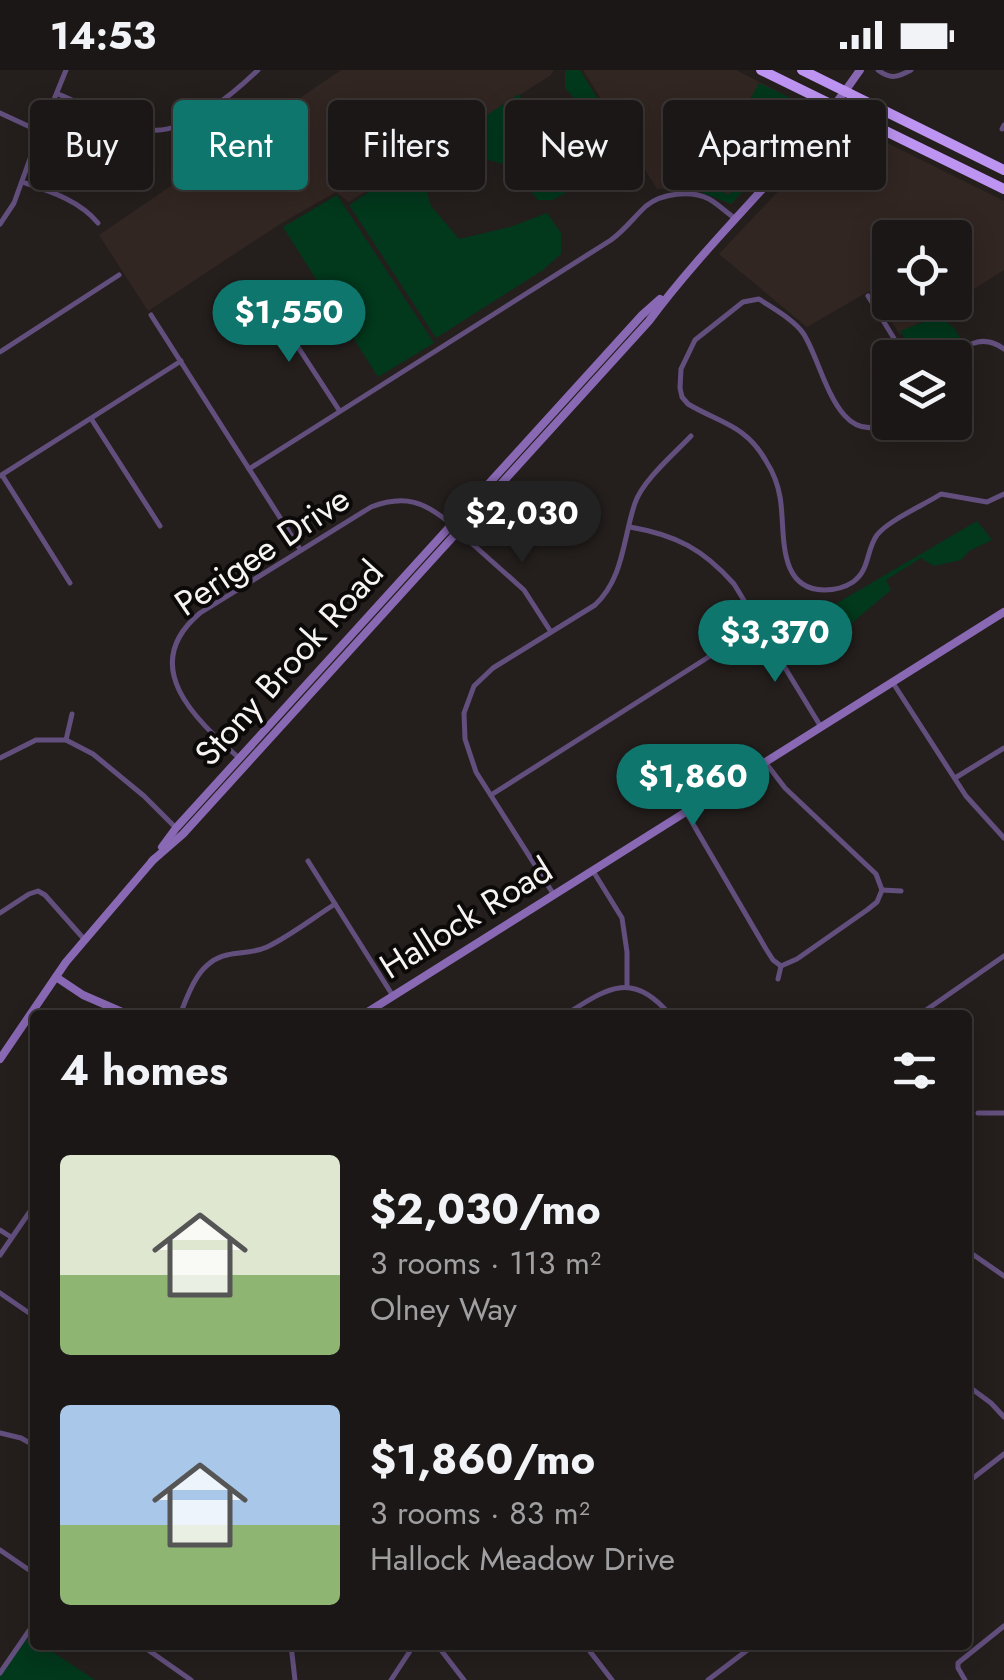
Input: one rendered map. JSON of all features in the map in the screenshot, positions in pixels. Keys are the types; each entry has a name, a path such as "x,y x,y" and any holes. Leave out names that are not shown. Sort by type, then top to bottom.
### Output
{"highway":[{"path":"760,70 822,100"},
{"path":"802,70 1004,170"},
{"path":"886,132 1004,190"}],"main road":[{"name":"Stony Brook Road","path":"838,100 860,70"},
{"name":"Stony Brook Road","path":"33,1010 84,939 152,861 550,423 642,315 675,286 760,190"},
{"name":"Hallock Road","path":"371,1010 1004,612"},
{"path":"56,976 83,995 118,1010"},
{"name":"Stony Brook Road","path":"0,1059 30,1015"}],"street":[{"path":"55,100 66,70"},
{"path":"58,94 135,126 168,130 231,95 258,70"},
{"path":"878,70 890,77 911,70"},
{"path":"0,113 30,127"},
{"path":"0,224 10,210 30,161"},
{"path":"22,182 74,203 98,223"},
{"path":"249,468 611,240 649,203 688,194 700,196 736,218"},
{"path":"0,352 120,275"},
{"path":"868,296 895,340"},
{"path":"872,428 853,424 830,394 802,331 758,299 743,302 695,340 681,369 680,388 688,404 738,428 766,460 780,496 788,563 802,582 817,590 851,583 866,566 878,533 942,494 987,502 1004,494"},
{"path":"268,301 339,410"},
{"path":"151,315 300,550"},
{"path":"972,345 990,340 1004,349"},
{"path":"70,583 1,476 181,361"},
{"path":"92,420 160,526"},
{"path":"554,895 476,772 465,740 464,713 469,695 493,668 606,595 618,570 640,492 691,436"},
{"name":"Perigee Drive","path":"243,762 201,722 175,680 173,649 181,632 200,613 380,503 407,500 430,507 524,590 551,632"},
{"path":"630,527 684,542 708,558 734,584 820,727"},
{"path":"491,795 759,626"},
{"path":"893,683 955,778 1004,838"},
{"path":"66,740 72,714"},
{"path":"0,758 36,740 66,740 94,754 179,831"},
{"path":"955,778 1004,748"},
{"path":"766,762 785,788 876,874 882,890 877,902 867,910 798,959 780,966"},
{"path":"686,812 766,949 780,966"},
{"path":"308,861 393,996"},
{"path":"593,871 622,918 627,987"},
{"path":"882,890 902,891"},
{"path":"0,912 38,891 84,939"},
{"path":"182,1010 194,980 211,962 268,946 335,904"},
{"path":"927,1010 1004,956"},
{"path":"778,979 780,966"},
{"path":"573,1010 604,990 627,987 651,995 665,1010"},
{"path":"978,1113 1004,1113"},
{"path":"0,1255 30,1211"},
{"path":"0,1230 11,1238"},
{"path":"972,1254 1004,1276"},
{"path":"0,1293 30,1314"},
{"path":"972,1389 1004,1417"},
{"path":"0,1433 30,1443"},
{"path":"972,1479 1004,1454"},
{"path":"0,1550 30,1571"},
{"path":"966,1680 958,1663 1004,1626"},
{"path":"0,1673 30,1629"},
{"path":"148,1650 191,1680"},
{"path":"292,1650 295,1680"},
{"path":"391,1680 411,1650"},
{"path":"441,1650 464,1680"},
{"path":"589,1650 612,1680"},
{"path":"708,1680 747,1650"}],"shaded area":[{"path":"341,70 554,70 485,117 485,100 328,100 328,190 368,190 349,202 336,192 148,311 99,235 173,185 173,190 308,190 308,100 297,100"},
{"path":"583,70 736,70 794,100 663,100 663,189 657,189 643,166 643,100 602,100"},
{"path":"886,142 1004,201 1004,270 972,290 972,220 872,220 872,292 807,327 719,254 779,190 886,190"},
{"path":"702,190 744,190 731,205"},
{"path":"890,320 924,320 900,335"}],"green space":[{"path":"565,70 580,70 598,100 576,100 565,88"},
{"path":"759,83 789,97 787,100 750,100"},
{"path":"505,103 505,165 485,161 485,116"},
{"path":"372,190 426,190 431,206 459,239 547,213 561,233 561,254 543,270 436,338 349,205"},
{"path":"530,190 570,190 553,200 538,200"},
{"path":"696,190 721,190 728,195 734,190 744,190 731,204"},
{"path":"337,195 434,343 378,377 283,227"},
{"path":"929,320 944,320 961,340 905,340 900,331"},
{"path":"977,521 992,540 969,551 961,560 934,566 921,558 886,580 891,590 834,638 815,616"},
{"path":"26,1635 30,1637 30,1650 50,1650 95,1680 0,1680 0,1673"}]}
